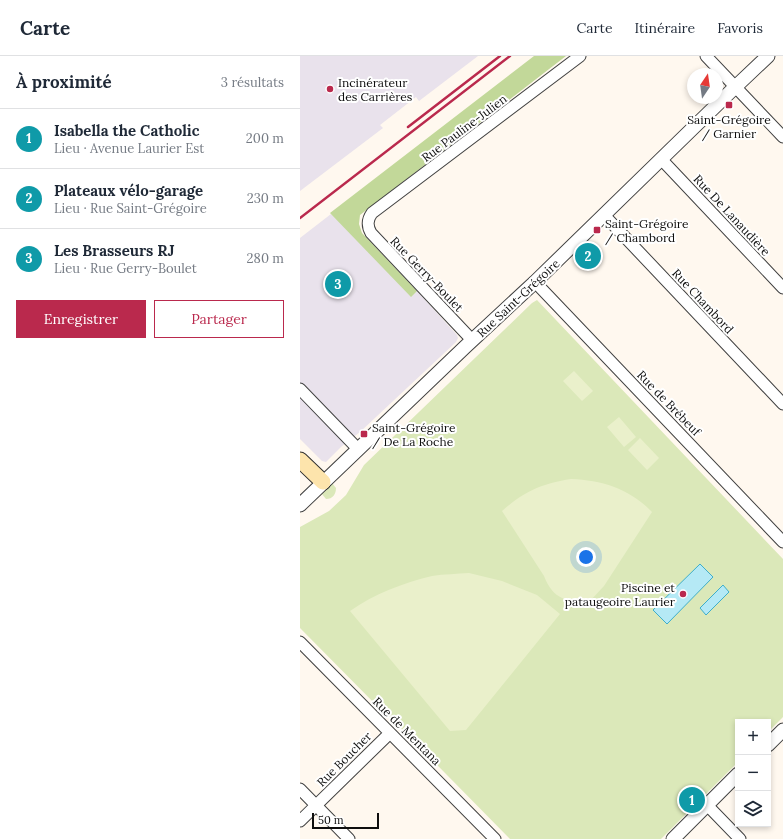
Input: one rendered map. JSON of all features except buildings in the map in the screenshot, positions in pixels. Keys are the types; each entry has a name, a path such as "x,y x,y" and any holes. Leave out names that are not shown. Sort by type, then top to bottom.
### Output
{"main road":[{"path":"300,460 323,482"}],"street":[{"name":"Rue Pauline-Julien","path":"368,223 372,214 580,56"},
{"path":"706,56 783,137"},
{"name":"Rue Saint-Grégoire","path":"300,504 535,282 768,56"},
{"name":"Rue De Lanaudière","path":"662,160 783,288"},
{"name":"Rue Chambord","path":"604,215 783,404"},
{"name":"Rue Gerry-Boulet","path":"368,223 371,233 472,340"},
{"name":"Rue de Brébeuf","path":"535,282 783,542"},
{"path":"300,389 358,449"},
{"name":"Rue de Mentana","path":"300,642 495,839"},
{"path":"771,742 783,730"},
{"name":"Rue Boucher","path":"300,821 390,733"},
{"path":"673,839 735,777"},
{"path":"300,789 349,839"},
{"path":"707,805 740,839"}],"shaded area":[{"path":"300,56 478,56 419,101 416,97 380,125 383,128 300,191"},
{"path":"331,214 417,291 457,335 458,338 456,342 326,462 322,461 300,439 300,238"}],"green space":[{"path":"534,56 566,56 360,215 359,224 362,233 417,291 411,297 330,213"},
{"path":"537,300 783,559 783,717 771,729 771,719 735,719 735,765 661,839 510,839 300,628 300,527 329,511 346,495 364,465 532,303"},
{"path":"574,371 593,391 582,401 563,381"},
{"path":"619,417 636,437 624,447 607,427"},
{"path":"640,438 659,458 647,470 628,450"},
{"path":"571,479 594,481 615,487 634,497 652,512 604,586 589,602 574,601 562,598 552,590 502,511 518,498 534,489 551,483"},
{"path":"332,483 336,488 334,496 326,499 321,493"},
{"path":"469,573 502,581 537,595 560,614 466,730 450,731 350,611 379,594 410,582 432,576"}],"water":[{"name":"Piscine et pataugeoire Laurier","path":"700,564 713,577 667,624 653,610"},
{"path":"723,585 729,592 706,615 700,608"}],"railway":[{"path":"408,127 500,56"},
{"path":"300,218 510,56"}],"place":[{"name":"Incinérateur des Carrières","path":"330,89"},
{"name":"Saint-Grégoire / Garnier","path":"729,105"},
{"name":"Saint-Grégoire / Chambord","path":"597,230"},
{"name":"Plateaux vélo-garage","path":"588,256"},
{"name":"Les Brasseurs RJ","path":"338,284"},
{"name":"Saint-Grégoire / De La Roche","path":"364,434"},
{"name":"Piscine et pataugeoire Laurier","path":"683,594"},
{"name":"Isabella the Catholic","path":"692,800"}]}
